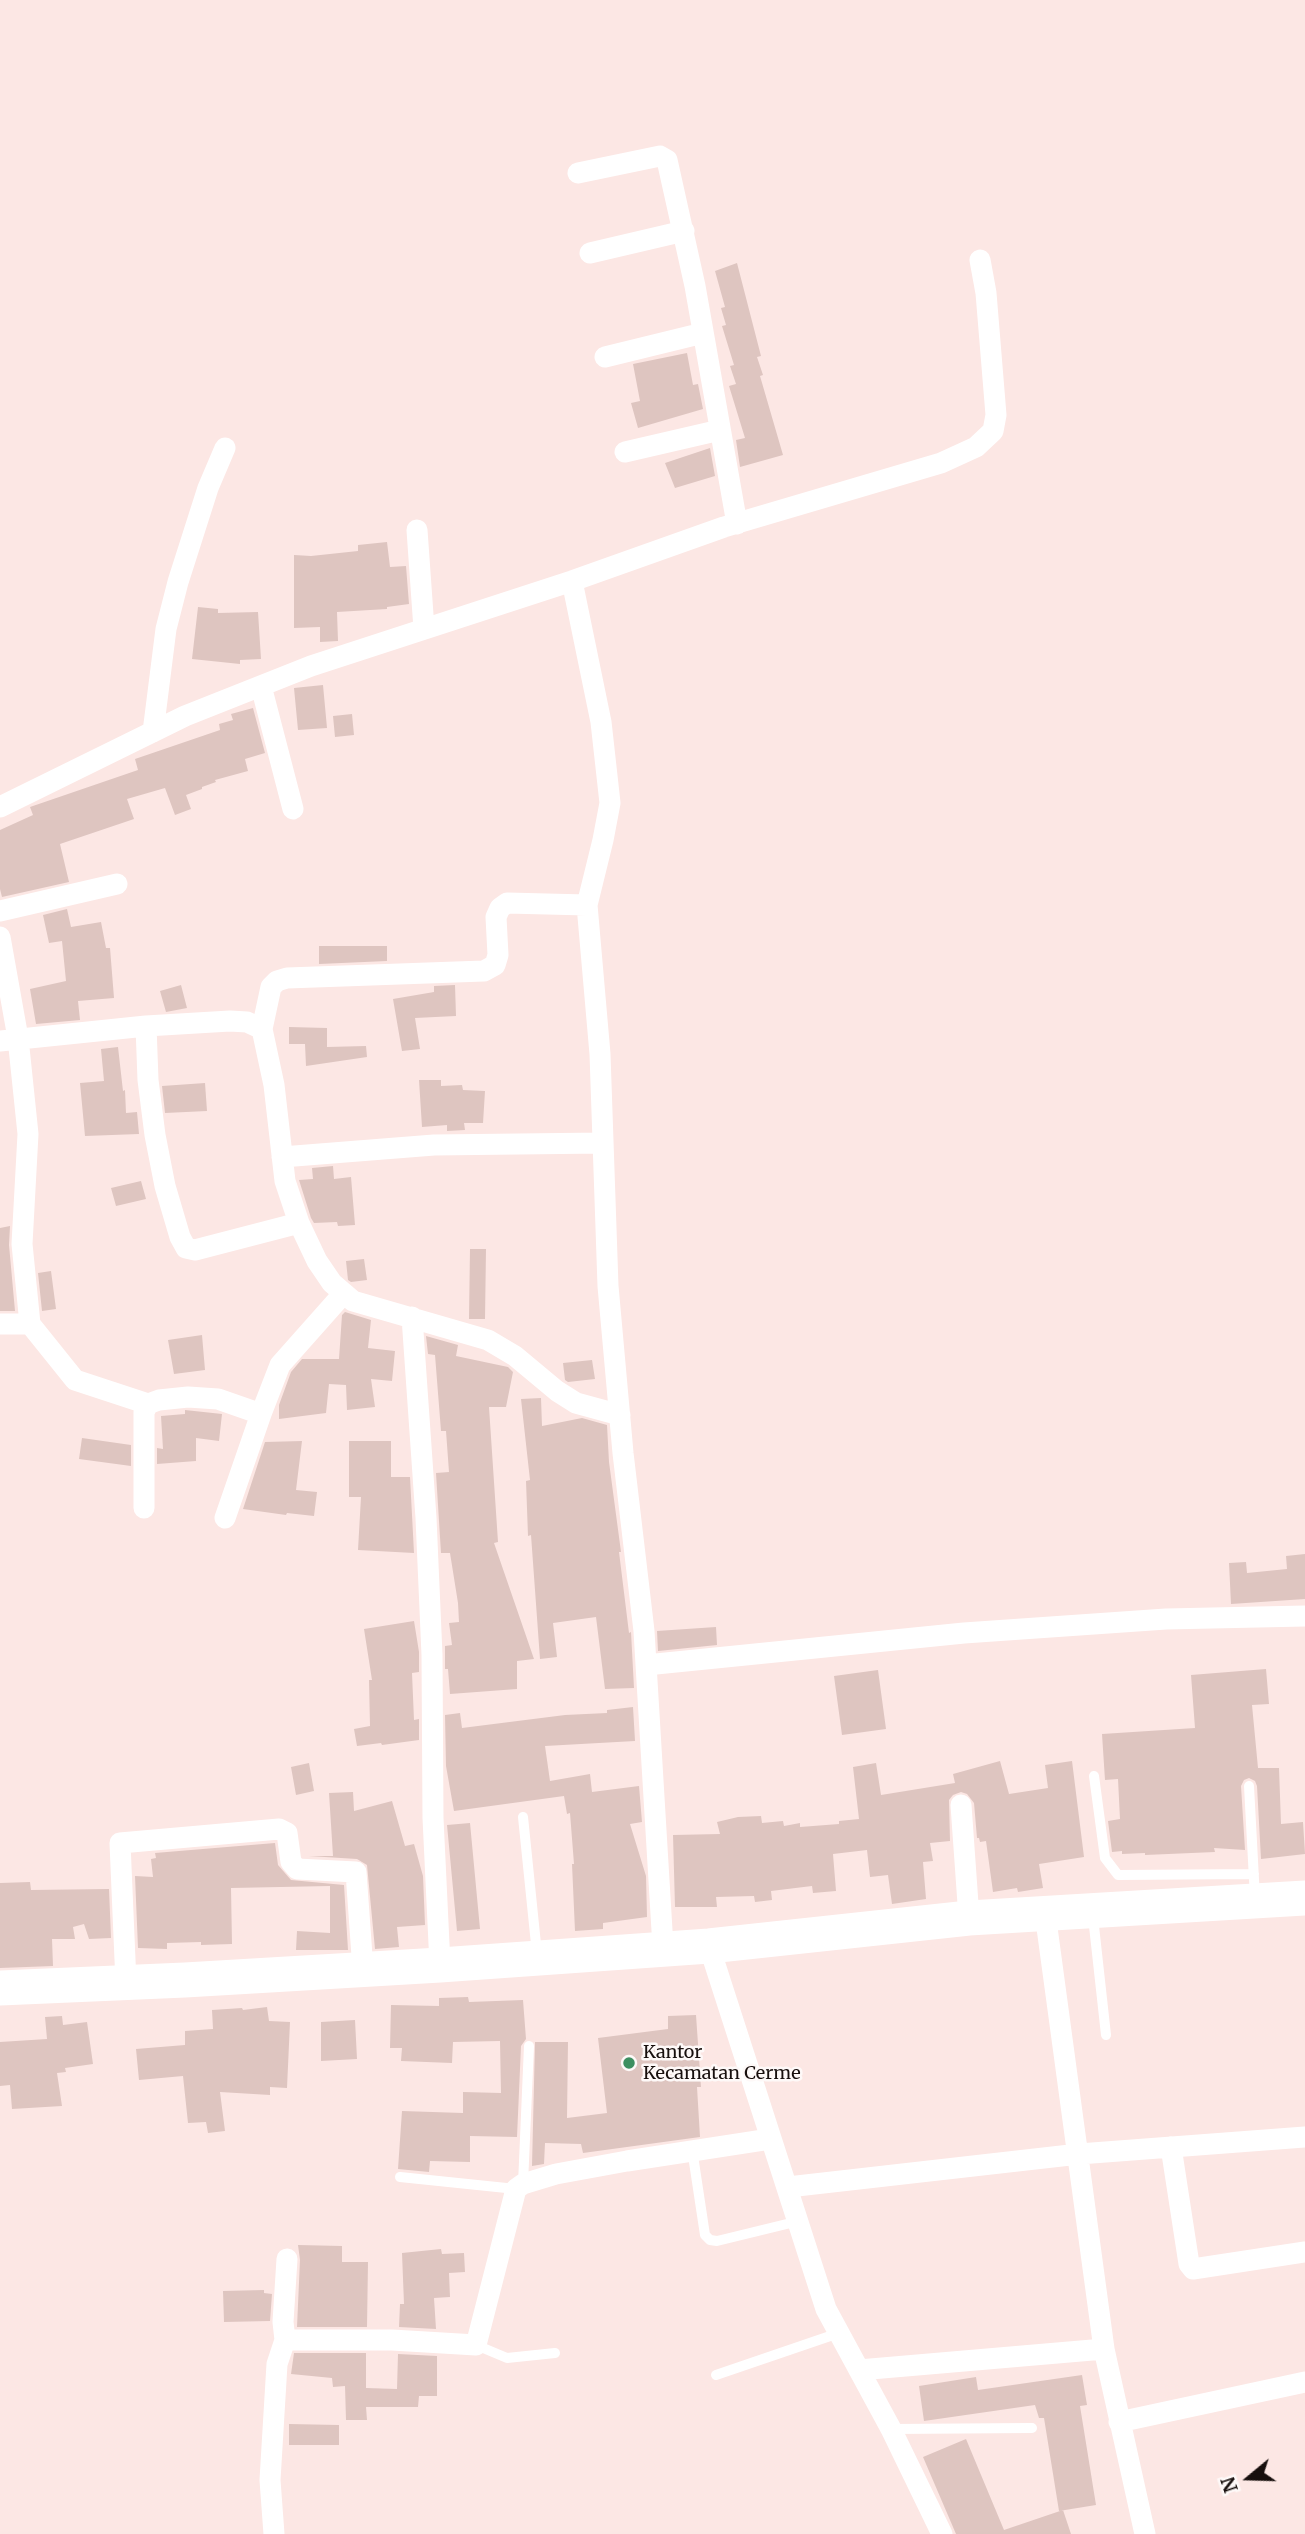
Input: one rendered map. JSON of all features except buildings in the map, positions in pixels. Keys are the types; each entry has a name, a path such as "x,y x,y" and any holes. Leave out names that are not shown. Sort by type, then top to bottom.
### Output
{"highway":[{"path":"0,1988 363,1970 709,1945 969,1919 1092,1911 1255,1887 1305,1898"}],"street":[{"path":"578,173 660,156 664,157 670,168 737,523"},
{"path":"590,253 684,231"},
{"path":"0,807 186,716 311,666 572,581 737,523 941,463 976,447 993,431 996,415 986,293 980,260"},
{"path":"605,357 703,333"},
{"path":"625,452 720,430"},
{"path":"153,732 166,629 208,488 225,448"},
{"path":"417,530 424,629"},
{"path":"572,581 601,722 610,803 587,905 600,1054 608,1286 644,1631 663,1947"},
{"path":"261,686 293,809"},
{"path":"0,911 117,884"},
{"path":"587,905 507,903 500,908 496,917 498,955 495,965 484,971 287,978 277,981 271,987 262,1029 274,1085 285,1181 299,1223 317,1261 343,1294 353,1301 488,1340 515,1356 576,1403 620,1415"},
{"path":"0,937 9,1040 28,1142 22,1244 30,1324 75,1380 148,1404"},
{"path":"9,1040 146,1026 230,1021 247,1022 262,1029"},
{"path":"146,1026 148,1080 155,1135 165,1186 180,1237 186,1248 195,1250 299,1223"},
{"path":"282,1157 434,1145 603,1143"},
{"path":"225,1517 280,1365 343,1294"},
{"path":"412,1317 426,1518 432,1655 433,1818 440,1965"},
{"path":"0,1324 30,1324"},
{"path":"144,1508 144,1412 148,1404 159,1399 218,1399 261,1414"},
{"path":"646,1665 964,1633 1166,1619 1305,1616"},
{"path":"961,1805 969,1919"},
{"path":"126,1983 120,1843 279,1829 287,1833 291,1863 297,1868 356,1872 363,1970"},
{"path":"1045,1913 1104,2349 1145,2534"},
{"path":"709,1945 826,2309 891,2429 942,2534"},
{"path":"788,2187 1079,2154 1305,2137"},
{"path":"285,2340 392,2340 476,2345 519,2187 556,2174 692,2149 770,2139"},
{"path":"1171,2147 1189,2264 1192,2269 1305,2252"},
{"path":"274,2534 270,2507 271,2467 277,2364 285,2340 283,2322 287,2259"},
{"path":"859,2370 1104,2349"},
{"path":"1119,2422 1305,2382"}],"lane":[{"path":"1094,1776 1105,1858 1118,1875 1255,1887 1249,1786"},
{"path":"523,1817 538,1957"},
{"path":"1092,1911 1106,2035"},
{"path":"400,2177 519,2187 529,2046"},
{"path":"692,2149 705,2235 710,2240 717,2241 799,2221"},
{"path":"716,2375 839,2333"},
{"path":"476,2345 507,2358 555,2353"},
{"path":"891,2429 1032,2428"}],"place":[{"name":"Kantor Kecamatan Cerme","path":"629,2063"}]}
